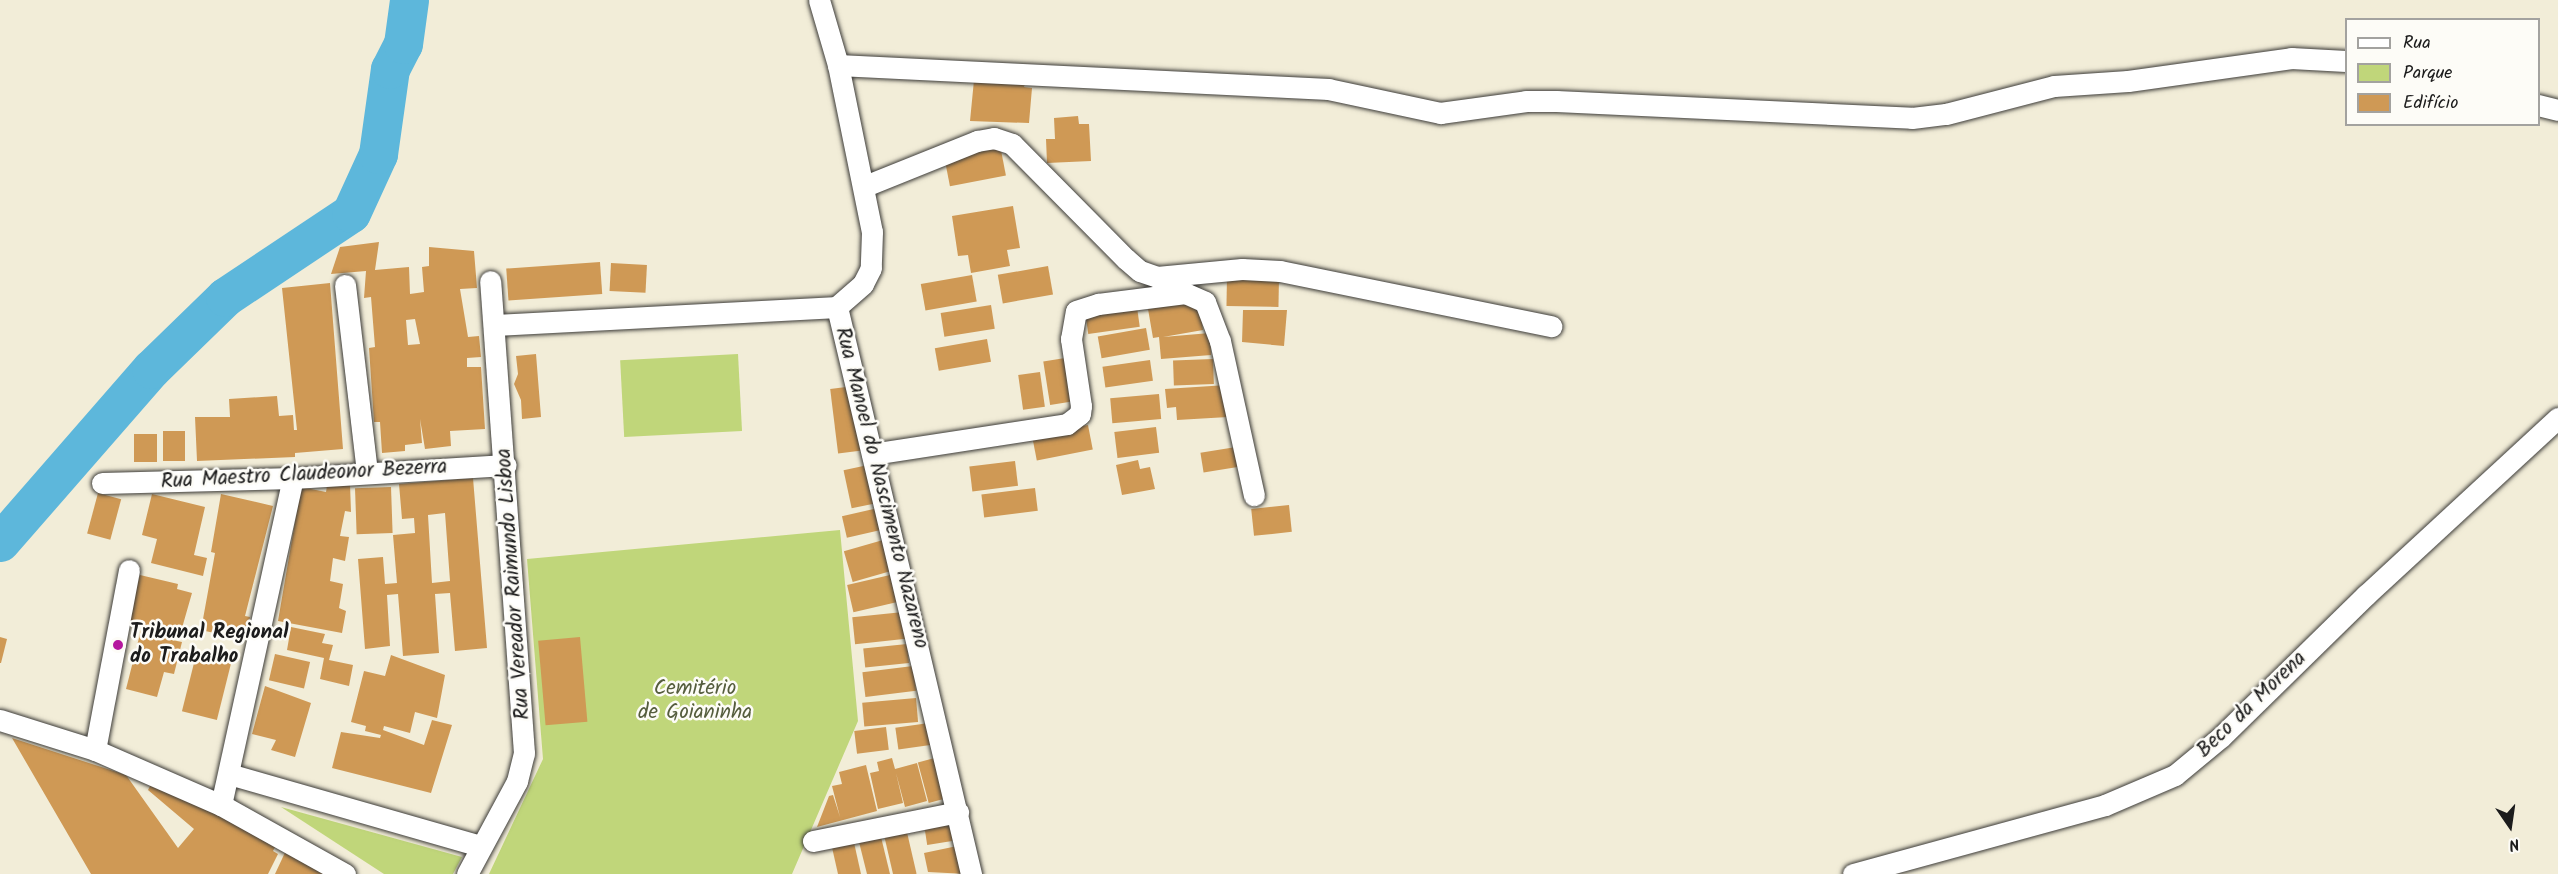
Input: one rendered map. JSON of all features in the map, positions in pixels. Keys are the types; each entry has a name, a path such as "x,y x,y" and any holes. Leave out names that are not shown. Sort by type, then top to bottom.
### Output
{"street":[{"path":"819,0 838,65 865,186 872,232 871,268 863,284 837,307"},
{"path":"838,65 1328,89 1440,113 1526,101 1556,101 1912,118 1946,114 2054,86 2128,81 2291,57 2345,61"},
{"path":"2540,106 2558,110"},
{"path":"865,186 977,141 994,138 1012,144 1126,259 1140,271 1157,277 1242,269 1280,271 1551,326"},
{"name":"Rua Vereador Raimundo Lisboa","path":"467,874 480,846 514,788 524,753 496,325 490,281"},
{"path":"345,285 367,472"},
{"path":"872,454 1067,423 1080,414 1081,406 1071,339 1076,311 1091,305 1185,293 1205,302 1214,321 1254,495"},
{"name":"Rua Manoel do Nascimento Nazareno","path":"496,325 837,307 970,868"},
{"name":"Beco da Morena","path":"1852,874 2105,805 2175,775 2222,737 2366,595 2558,417"},
{"name":"Rua Maestro Claudeonor Bezerra","path":"102,483 293,478 506,465"},
{"path":"221,805 293,478"},
{"path":"95,750 129,570"},
{"path":"0,720 95,750 221,805 345,874"},
{"path":"229,774 480,846"},
{"path":"813,841 958,812"}],"green space":[{"path":"738,354 742,431 624,437 620,360"},
{"name":"Cemitério de Goianinha","path":"840,530 858,721 792,874 489,874 543,759 527,559"},
{"path":"281,807 462,857 453,874 384,874"}],"building":[{"path":"974,80 1025,84 1024,87 1032,88 1029,123 970,121"},
{"path":"1078,116 1079,124 1089,124 1091,161 1047,163 1046,139 1055,139 1054,118"},
{"path":"1000,145 1006,175 950,186 944,156"},
{"path":"1013,206 1020,248 1007,250 1010,266 971,273 968,255 958,256 952,216"},
{"path":"379,242 375,270 409,267 410,294 424,292 422,267 429,266 429,247 474,251 477,288 460,289 468,337 479,336 481,357 467,358 467,367 481,367 485,429 450,431 451,446 425,449 420,419 422,443 405,445 405,451 382,453 380,422 374,422 369,348 375,347 371,297 364,298 366,271 331,274 340,247","holes":["415,319 420,344 408,345 406,320"]},
{"path":"600,262 602,294 508,300 506,269"},
{"path":"611,263 647,265 645,293 610,291"},
{"path":"1048,266 1053,295 1003,303 998,275"},
{"path":"972,275 977,302 925,311 921,284"},
{"path":"1227,276 1279,277 1278,307 1226,306"},
{"path":"330,283 343,449 295,453 295,457 197,461 195,417 230,417 229,399 277,396 279,416 293,415 294,430 297,430 282,288"},
{"path":"1136,300 1140,327 1088,334 1085,307"},
{"path":"1199,301 1203,330 1163,337 1210,333 1211,355 1161,359 1159,337 1153,338 1148,309"},
{"path":"991,305 995,329 944,337 941,313"},
{"path":"1243,310 1287,310 1284,346 1242,342"},
{"path":"1146,328 1150,350 1102,358 1098,337"},
{"path":"987,339 991,362 939,371 935,348"},
{"path":"536,354 541,417 522,419 521,400 514,384 518,374 516,356"},
{"path":"1065,358 1072,401 1050,405 1043,361"},
{"path":"1213,359 1214,384 1174,385 1173,360"},
{"path":"1150,360 1153,381 1105,387 1102,367"},
{"path":"1040,372 1045,407 1023,410 1018,375"},
{"path":"1227,385 1228,417 1177,420 1176,407 1167,408 1165,389"},
{"path":"854,386 862,451 838,453 830,389"},
{"path":"1159,394 1161,419 1112,423 1110,398"},
{"path":"1088,425 1093,450 1037,460 1032,436"},
{"path":"1156,427 1159,453 1117,458 1114,432"},
{"path":"163,431 185,431 185,461 163,461"},
{"path":"134,434 157,434 157,462 134,462"},
{"path":"1236,447 1239,467 1204,472 1200,453"},
{"path":"1138,460 1140,469 1150,467 1155,489 1122,495 1116,465"},
{"path":"1015,461 1018,486 972,491 969,467"},
{"path":"868,465 876,503 852,508 844,470"},
{"path":"473,478 487,648 455,651 450,593 435,594 439,653 403,656 398,594 387,595 390,646 365,649 358,559 383,557 385,584 397,583 393,535 415,533 414,518 402,519 399,484","holes":["445,513 450,581 432,583 428,515"]},
{"path":"350,484 351,512 345,511 340,536 349,537 345,561 333,558 330,581 343,584 339,608 346,611 342,633 278,621 301,487 326,492 327,486"},
{"path":"391,487 393,533 357,534 355,488"},
{"path":"1035,488 1038,511 984,517 981,495"},
{"path":"98,493 121,499 110,540 87,534"},
{"path":"152,494 205,507 194,555 207,558 203,576 151,563 157,539 142,535"},
{"path":"221,494 273,506 245,616 250,617 245,640 201,630 215,553 211,552"},
{"path":"1289,505 1292,532 1254,536 1251,509"},
{"path":"878,508 883,529 847,538 842,516"},
{"path":"890,538 899,569 853,582 844,551"},
{"path":"140,575 178,584 177,589 192,593 182,628 170,625 167,639 182,642 174,674 164,672 157,697 126,689 142,626 127,622"},
{"path":"890,575 896,602 853,612 847,585"},
{"path":"903,612 906,639 855,644 852,617"},
{"path":"291,627 325,634 322,643 333,645 329,660 353,665 349,686 320,679 324,658 287,650"},
{"path":"0,637 7,639 1,663 0,663"},
{"path":"580,637 587,722 546,725 538,641"},
{"path":"907,644 909,663 865,667 863,649"},
{"path":"275,654 310,662 304,688 269,680"},
{"path":"196,655 231,664 217,720 182,711"},
{"path":"391,655 445,675 437,718 415,712 410,733 384,726 383,730 424,745 432,720 452,725 431,793 332,768 341,732 380,738 381,735 365,731 366,726 351,722 364,671 385,676"},
{"path":"913,666 916,691 865,697 862,672"},
{"path":"265,686 311,703 295,757 271,750 276,740 252,734"},
{"path":"916,698 918,722 864,727 862,703"},
{"path":"929,723 932,745 898,750 895,728"},
{"path":"886,727 889,750 857,754 854,731"},
{"path":"12,738 126,775 178,848 194,829 148,790 151,784 278,841 273,851 278,854 268,874 91,874"},
{"path":"942,756 953,797 929,803 918,762"},
{"path":"892,758 895,769 917,763 927,801 905,807 896,773 903,803 878,809 870,773 879,771 877,762"},
{"path":"866,765 877,811 817,827 829,796 833,795 840,817 832,786 842,784 839,772"},
{"path":"957,822 960,840 927,845 924,827"},
{"path":"906,828 917,874 893,874 884,833"},
{"path":"881,837 890,874 867,874 859,842"},
{"path":"853,838 861,874 838,874 831,843"},
{"path":"289,844 333,874 275,874"},
{"path":"962,845 967,874 928,872 924,853"}],"waterway":[{"path":"0,542 151,369 225,297 351,213 378,154 390,69 403,44 409,0"}],"place":[{"name":"Tribunal Regional do Trabalho","path":"118,645"}]}
